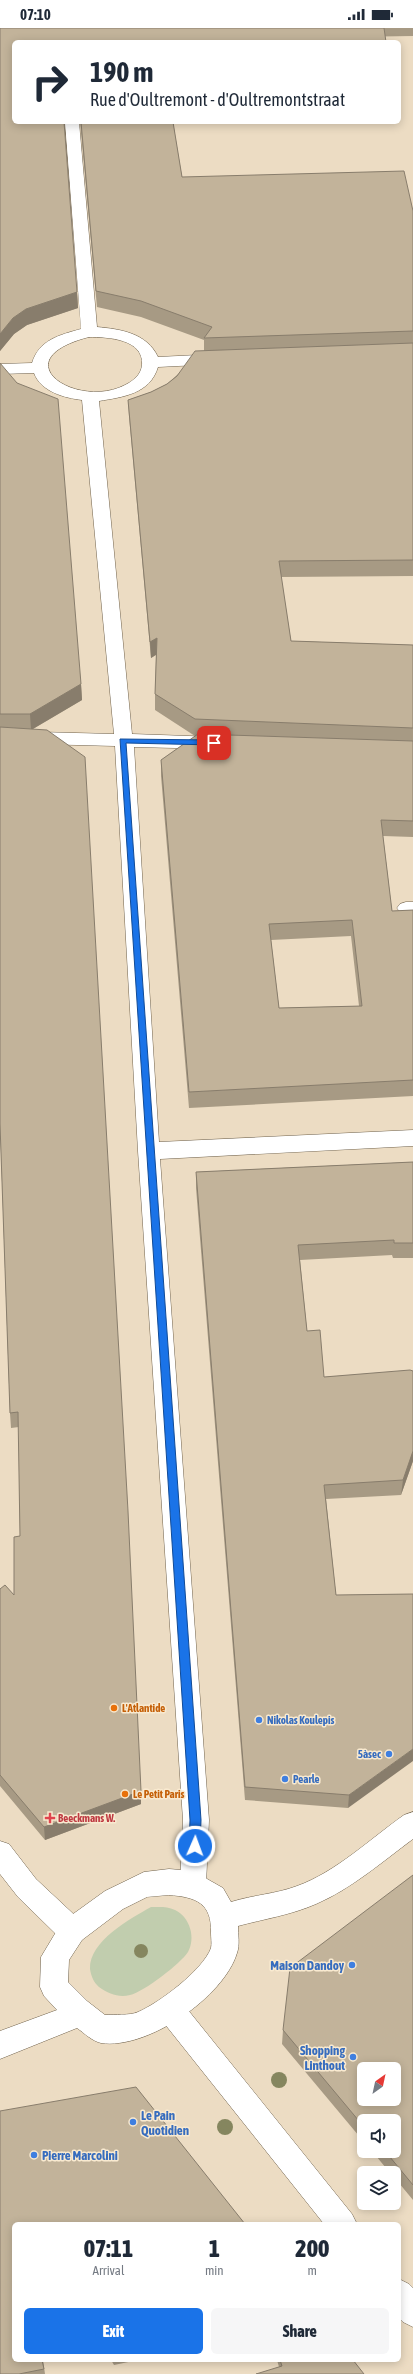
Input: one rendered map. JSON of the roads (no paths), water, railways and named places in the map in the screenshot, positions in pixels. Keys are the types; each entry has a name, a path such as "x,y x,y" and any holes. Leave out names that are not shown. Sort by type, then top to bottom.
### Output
{"street":[{"path":"72,124 89,332"},
{"path":"89,332 118,335 138,343 147,352 151,362 149,373 140,383 121,392 90,397 70,395 53,388 41,379 36,368 37,357 45,348 57,340 72,334 89,332"},
{"path":"151,362 233,359"},
{"path":"0,369 36,368"},
{"path":"90,397 122,740 126,765 149,1151 196,1820 193,1884"},
{"path":"0,737 231,743"},
{"path":"149,1151 413,1138"},
{"path":"225,1917 240,1911 275,1906 307,1895 343,1874 413,1824"},
{"path":"0,1853 28,1888 72,1931"},
{"path":"169,1882 193,1884 214,1897 225,1917 224,1952 202,1983 170,2008 140,2026 101,2029 77,2011 54,1987 55,1957 72,1931 114,1900 144,1885 169,1882"},
{"path":"170,2008 340,2222"},
{"path":"0,2045 66,2020 77,2011"},
{"path":"401,2297 413,2312"}],"place":[{"name":"L'Atlantide","path":"114,1708"},
{"name":"Nikolas Koulepis","path":"259,1720"},
{"name":"5àsec","path":"389,1754"},
{"name":"Pearle","path":"285,1779"},
{"name":"Le Petit Paris","path":"125,1794"},
{"name":"Beeckmans W.","path":"50,1818"},
{"name":"Maison Dandoy","path":"352,1965"},
{"name":"Shopping Linthout","path":"353,2057"},
{"name":"Le Pain Quotidien","path":"133,2122"},
{"name":"Pierre Marcolini","path":"34,2155"}]}
